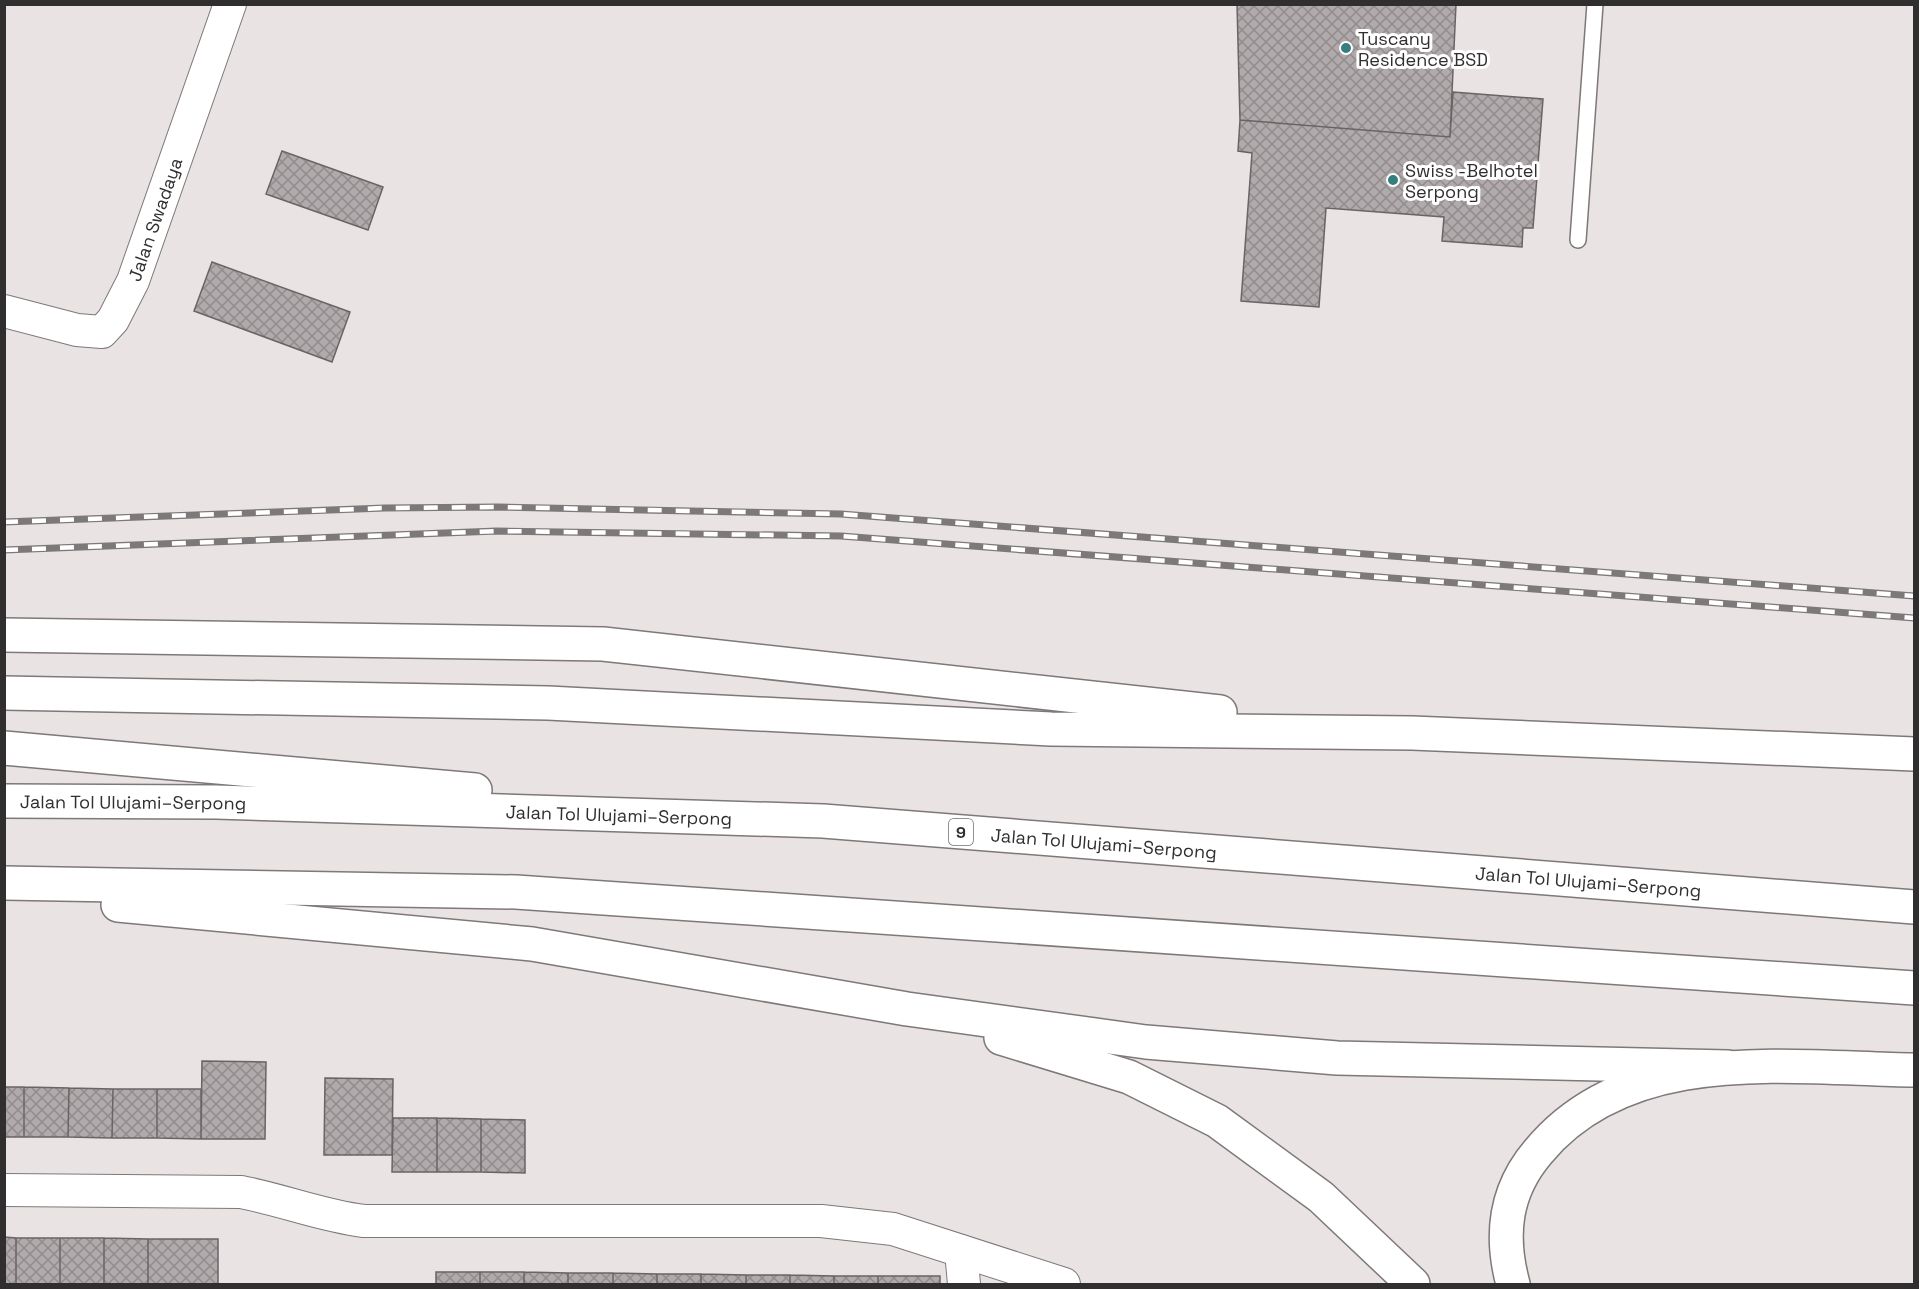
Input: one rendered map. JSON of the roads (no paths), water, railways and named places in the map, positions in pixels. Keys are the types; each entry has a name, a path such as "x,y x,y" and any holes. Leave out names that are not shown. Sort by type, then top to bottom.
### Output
{"main road":[{"path":"4,635 603,644 1412,733"},
{"path":"9,693 548,703 1051,729 1412,733 1914,754"},
{"path":"4,748 823,821"},
{"name":"Jalan Tol Ulujami–Serpong","path":"4,801 216,802 823,821 1914,907"},
{"path":"4,884 516,892 1914,988"},
{"path":"4,894 532,944 907,1010 1146,1042 1337,1058 1914,1070"},
{"path":"907,1010 1129,1077 1217,1121 1321,1197 1413,1284"},
{"path":"1513,1284 1506,1258 1505,1227 1514,1193 1524,1172 1553,1134 1579,1111 1610,1095 1658,1078 1728,1067"}],"street":[{"name":"Jalan Swadaya","path":"4,311 77,330 102,332 114,320 137,270 230,4"},
{"path":"4,1190 241,1192 278,1199 330,1217 364,1221 821,1221 893,1228 1064,1284"},
{"path":"961,1251 964,1284"}],"lane":[{"path":"1578,240 1595,4"}],"railway":[{"path":"4,522 385,508 498,507 841,514 1914,596"},
{"path":"4,550 497,531 841,536 1914,618"}],"place":[{"name":"Tuscany Residence BSD","path":"1346,48"},
{"name":"Swiss -Belhotel Serpong","path":"1393,180"}]}
